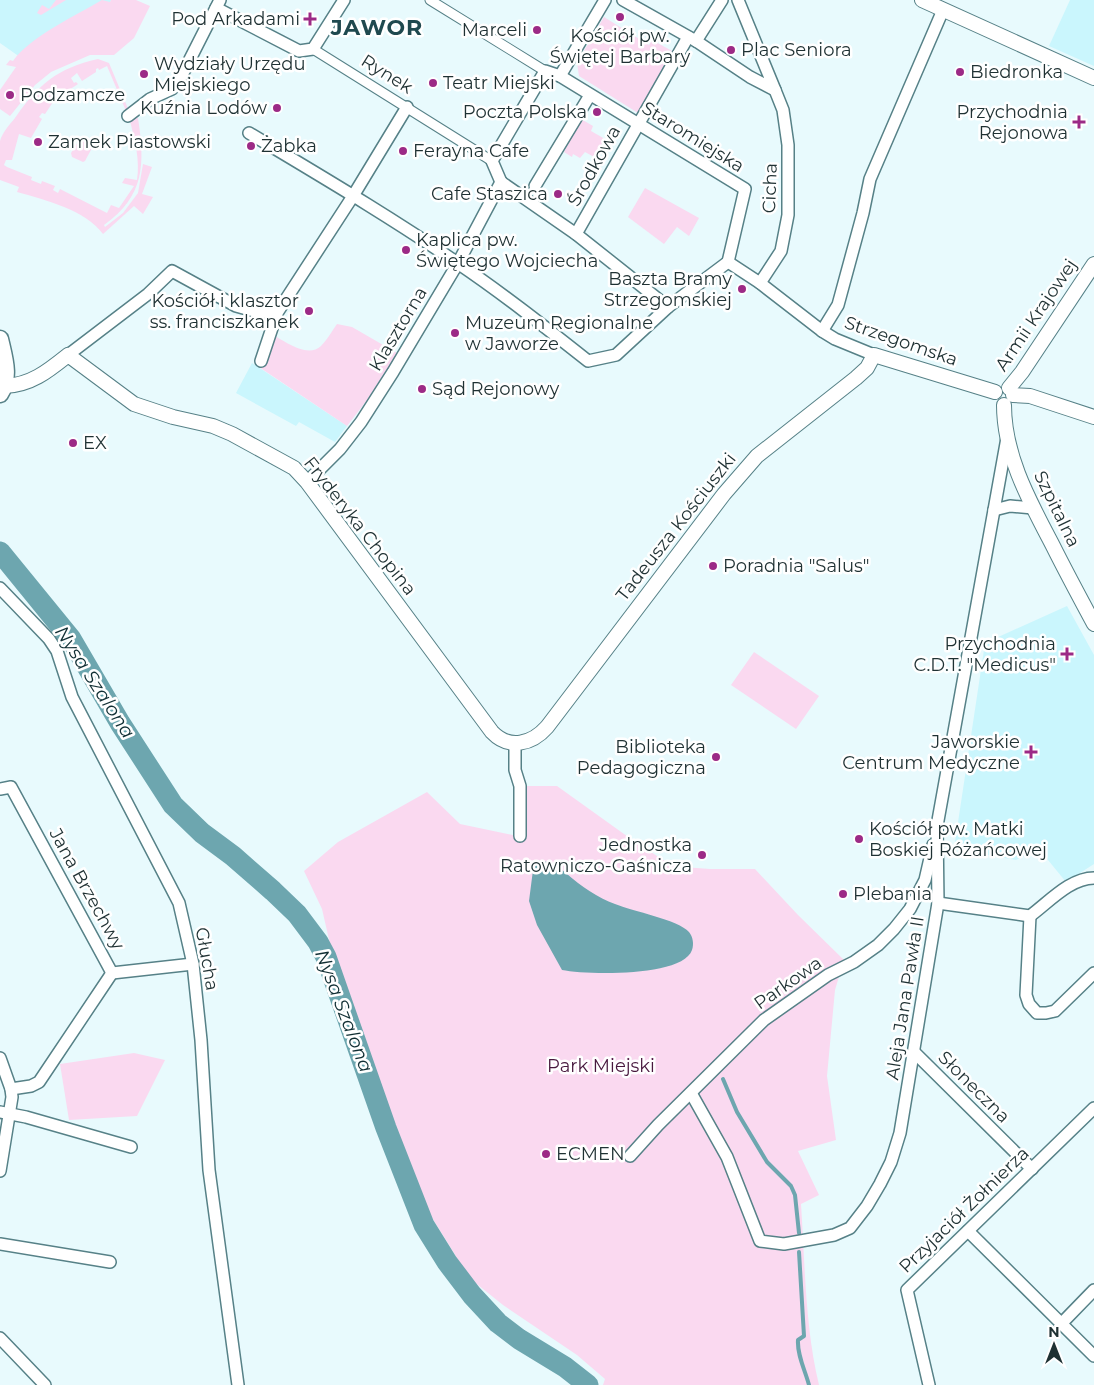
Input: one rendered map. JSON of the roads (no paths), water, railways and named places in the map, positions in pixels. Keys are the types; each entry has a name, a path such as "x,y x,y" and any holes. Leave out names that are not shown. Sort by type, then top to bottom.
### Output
{"main road":[{"path":"0,339 6,372 2,390"}],"street":[{"path":"128,116 150,99 172,89 179,81 218,4 298,50 313,49 344,0"},
{"path":"430,0 546,71 560,76 604,0"},
{"path":"623,0 692,39 750,77 775,90"},
{"path":"692,39 722,0"},
{"path":"738,0 775,90"},
{"path":"922,0 1094,78"},
{"path":"822,331 838,305 863,213 870,179 942,10"},
{"name":"Środkowa","path":"576,234 638,124 692,39"},
{"name":"Rynek","path":"313,49 492,161"},
{"path":"546,71 492,161 501,182 576,234 668,307"},
{"name":"Staromiejska","path":"560,76 745,189 728,262"},
{"name":"Cicha","path":"760,282 781,252 788,215 788,144 783,110 775,90"},
{"path":"535,186 590,95"},
{"path":"261,361 277,313 353,196 407,108"},
{"path":"249,133 384,214 458,263 534,318 588,361 616,355 668,307 728,262"},
{"name":"Klasztorna","path":"307,482 340,449 362,422 458,263 501,182"},
{"name":"Strzegomska","path":"728,262 760,282 835,339 874,355 995,392 994,396 997,402 1009,396"},
{"name":"Armii Krajowej","path":"1009,396 1022,372 1094,264"},
{"path":"2,390 34,380 142,298 172,271 236,306 258,312 277,313"},
{"name":"Fryderyka Chopina","path":"68,355 134,404 173,417 213,426 232,434 294,468 307,482 492,732 500,738 521,742"},
{"name":"Tadeusza Kościuszki","path":"521,742 538,736 547,727 743,470 763,450 856,378 867,368 874,355"},
{"path":"1022,372 1024,385 1030,396"},
{"path":"1009,396 1030,396 1094,417"},
{"name":"Szpitalna","path":"1009,396 1006,438 1011,454 1033,508 1094,624"},
{"name":"Aleja Jana Pawła II","path":"692,1093 727,1157 760,1241 784,1244 834,1235 850,1228 867,1206 891,1162 900,1133 938,903 937,826 1006,438"},
{"path":"994,510 1015,506 1033,508"},
{"name":"Głucha","path":"0,588 49,638 57,651 72,697 179,902 193,964 201,1040 209,1170 238,1385"},
{"path":"520,836 520,786 515,770 521,742"},
{"name":"Jana Brzechwy","path":"0,789 11,787 112,973 193,964"},
{"name":"Parkowa","path":"630,1156 764,1020 828,975 854,962 878,945 894,929 910,909 924,880 937,826"},
{"path":"938,903 1030,916 1074,882 1094,878"},
{"path":"1030,916 1026,995 1029,1004 1037,1012 1055,1011 1094,972"},
{"path":"11,1089 31,1086 39,1082 112,973"},
{"name":"Słoneczna","path":"914,1052 1032,1169"},
{"path":"0,1058 11,1089 12,1098 4,1113 0,1171"},
{"name":"Przyjaciół Żołnierza","path":"930,1385 908,1290 1094,1108"},
{"path":"4,1113 131,1147"},
{"path":"968,1231 1094,1356"},
{"path":"0,1244 110,1262"},
{"path":"1061,1324 1094,1290"},
{"path":"0,1338 45,1385"}],"waterway":[{"name":"Nysa Szalona","path":"0,552 71,639 120,723 173,805 202,833 233,856 273,891 297,914 318,942 326,957 386,1128 424,1225 447,1262 472,1295 498,1323 519,1339 565,1367 588,1385"},
{"path":"723,1079 737,1112 767,1162 791,1186 795,1195 799,1233"},
{"path":"799,1252 804,1336 798,1340 798,1346 809,1385"}],"place":[{"name":"Kościół pw. Świętej Barbary","path":"620,17"},
{"name":"Pod Arkadami","path":"310,19"},
{"name":"Marceli","path":"537,30"},
{"name":"Plac Seniora","path":"731,50"},
{"name":"Biedronka","path":"960,72"},
{"name":"Wydziały Urzędu Miejskiego","path":"144,74"},
{"name":"Teatr Miejski","path":"433,83"},
{"name":"Podzamcze","path":"10,95"},
{"name":"Kuźnia Lodów","path":"277,108"},
{"name":"Poczta Polska","path":"597,112"},
{"name":"Przychodnia Rejonowa","path":"1079,122"},
{"name":"Zamek Piastowski","path":"38,142"},
{"name":"Żabka","path":"251,146"},
{"name":"Ferayna Cafe","path":"403,151"},
{"name":"Cafe Staszica","path":"558,194"},
{"name":"Kaplica pw. Świętego Wojciecha","path":"406,250"},
{"name":"Baszta Bramy Strzegomskiej","path":"742,289"},
{"name":"Kościół i klasztor ss. franciszkanek","path":"309,311"},
{"name":"Muzeum Regionalne w Jaworze","path":"455,333"},
{"name":"Sąd Rejonowy","path":"422,389"},
{"name":"EX","path":"73,443"},
{"name":"Poradnia \"Salus\"","path":"713,566"},
{"name":"Przychodnia C.D.T. \"Medicus\"","path":"1067,654"},
{"name":"Jaworskie Centrum Medyczne","path":"1031,752"},
{"name":"Biblioteka Pedagogiczna","path":"716,757"},
{"name":"Kościół pw. Matki Boskiej Różańcowej","path":"859,839"},
{"name":"Jednostka Ratowniczo-Gaśnicza","path":"702,855"},
{"name":"Plebania","path":"843,894"},
{"name":"ECMEN","path":"546,1154"}],"district":[{"name":"JAWOR","path":"377,27"}],"park label":[{"name":"Park Miejski","path":"601,1066"}]}
